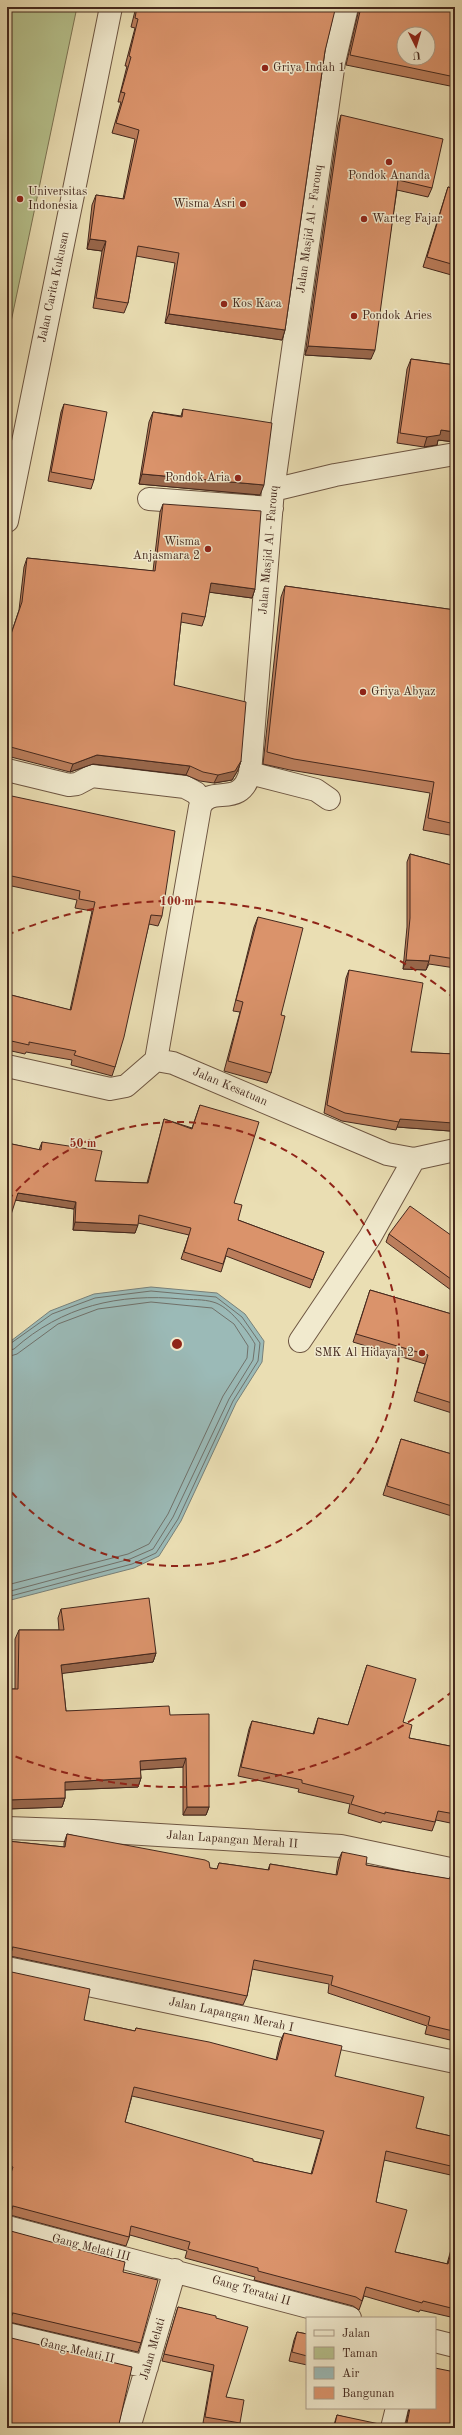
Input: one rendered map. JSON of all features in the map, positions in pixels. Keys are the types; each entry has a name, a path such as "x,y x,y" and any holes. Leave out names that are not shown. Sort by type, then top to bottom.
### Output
{"street":[{"name":"Jalan Carita Kukusan","path":"7,520 111,7"},
{"path":"322,7 347,8"},
{"name":"Jalan Masjid Al - Farouq","path":"202,801 211,796 230,795 238,792 247,785 250,773 272,499 334,62 347,8"},
{"path":"149,499 272,499 335,475 455,454"},
{"path":"7,770 69,785 77,784 92,776 186,787 196,793 202,801 156,1060 126,1086 110,1089 7,1066"},
{"path":"250,773 316,790 329,799"},
{"name":"Jalan Kesatuan","path":"156,1060 173,1064 387,1154 414,1159 455,1150"},
{"path":"300,1341 370,1237 414,1159"},
{"name":"Jalan Lapangan Merah II","path":"7,1828 93,1831 341,1846 455,1870"},
{"name":"Jalan Lapangan Merah I","path":"7,1968 455,2062"},
{"name":"Gang Melati III","path":"7,2227 175,2270"},
{"name":"Gang Teratai II","path":"175,2270 346,2317"},
{"name":"Jalan Melati","path":"130,2428 175,2270"},
{"name":"Gang Melati II","path":"7,2334 148,2367"},
{"path":"436,2341 455,2346"},
{"path":"392,2428 398,2409"}],"green space":[{"name":"Universitas Indonesia","path":"7,7 77,7 7,341"}],"water":[{"path":"151,1287 217,1293 245,1314 264,1341 262,1362 236,1403 181,1521 159,1556 134,1568 7,1601 7,1344 50,1311 94,1294"}],"building":[{"path":"137,7 318,7 335,10 325,51 285,330 169,314 179,253 138,246 128,303 96,298 106,241 90,239 96,195 124,199 139,130 116,123 125,93 121,92 131,57 129,56 138,19 135,18"},
{"path":"361,7 455,7 455,77 402,66 436,66 436,26 396,26 396,65 350,55"},
{"path":"341,115 443,139 432,188 398,180 375,350 308,346"},
{"path":"448,187 455,189 455,265 427,257"},
{"path":"411,359 455,365 455,432 441,430 440,435 427,437 400,433"},
{"path":"64,404 107,412 94,480 51,472"},
{"path":"183,409 272,423 264,485 142,474 153,412 182,417"},
{"path":"163,504 261,511 255,589 211,583 205,617 182,613 174,685 246,702 241,761 235,771 218,775 203,772 190,766 97,755 73,764 7,746 7,646 22,602 27,558 155,571"},
{"name":"Griya Abyaz","path":"285,586 455,610 455,824 428,818 434,782 294,759 267,752"},
{"path":"7,795 175,831 162,916 151,915 124,1037 115,1067 74,1055 76,1051 29,1042 29,1045 7,1040 7,994 71,1010 95,902 79,899 80,891 7,875"},
{"path":"410,854 455,866 455,959 430,955 429,961 406,960 410,918"},
{"path":"258,917 303,928 281,1015 285,1016 271,1073 228,1061 243,1002 236,1000"},
{"path":"349,970 423,983 411,1052 455,1054 455,1118 453,1118 453,1123 400,1119 399,1122 345,1113 327,1105"},
{"path":"200,1105 259,1122 234,1203 242,1205 238,1220 324,1252 313,1280 228,1248 223,1264 184,1252 191,1228 139,1215 138,1225 75,1222 76,1202 18,1193 7,1227 7,1143 41,1150 42,1142 102,1151 95,1181 148,1183 164,1119 192,1129"},
{"path":"410,1206 455,1238 455,1282 389,1234"},
{"name":"SMK Al Hidayah 2","path":"370,1290 455,1315 455,1404 417,1392 428,1355 356,1334"},
{"path":"401,1439 455,1455 455,1507 387,1486"},
{"path":"149,1598 156,1653 61,1665 66,1711 169,1706 170,1715 209,1714 209,1807 187,1807 186,1758 140,1761 141,1778 65,1782 65,1798 7,1800 7,1689 18,1689 19,1630 64,1630 61,1609"},
{"path":"367,1665 416,1679 403,1722 412,1725 409,1738 455,1747 455,1814 438,1811 435,1822 385,1812 385,1814 351,1804 354,1796 302,1783 302,1780 241,1767 252,1721 314,1734 318,1718 348,1725"},
{"path":"67,1834 205,1860 209,1862 210,1868 217,1869 219,1863 269,1870 270,1864 337,1875 342,1852 367,1857 366,1865 451,1879 452,1873 455,1873 455,2024 453,2031 428,2025 430,2017 331,1985 333,1976 254,1960 247,1996 13,1947 7,1948 7,1841 65,1847"},
{"path":"7,1971 90,1989 84,2020 135,2031 136,2028 209,2042 277,2060 284,2033 342,2046 335,2076 424,2097 416,2128 455,2137 455,2167 386,2151 376,2202 407,2210 395,2252 448,2264 455,2238 455,2309 423,2301 422,2303 366,2287 362,2301 356,2297 258,2271 258,2268 188,2249 190,2242 131,2226 129,2237 13,2206 7,2208 7,2185 13,2167 7,2165","holes":["134,2087 324,2131 312,2174 253,2161 253,2159 125,2122"]},
{"path":"7,2230 125,2262 123,2272 158,2280 141,2343 13,2313 7,2313"},
{"path":"178,2307 216,2316 216,2318 248,2327 226,2397 244,2400 240,2423 205,2417 214,2365 164,2354"},
{"path":"297,2332 306,2334 306,2356 292,2352"},
{"path":"7,2337 132,2367 119,2424 125,2428 7,2428"},
{"path":"436,2368 455,2372 455,2410 451,2428 406,2428 410,2409 436,2409"},
{"path":"337,2415 384,2425 388,2428 334,2428"}],"place":[{"name":"Griya Indah 1","path":"265,68"},
{"name":"Pondok Ananda","path":"389,162"},
{"name":"Universitas Indonesia","path":"20,199"},
{"name":"Wisma Asri","path":"243,204"},
{"name":"Warteg Fajar","path":"364,219"},
{"name":"Kos Kaca","path":"224,304"},
{"name":"Pondok Aries","path":"354,316"},
{"name":"Pondok Aria","path":"238,478"},
{"name":"Wisma Anjasmara 2","path":"208,549"},
{"name":"Griya Abyaz","path":"363,692"},
{"name":"SMK Al Hidayah 2","path":"422,1353"}]}
